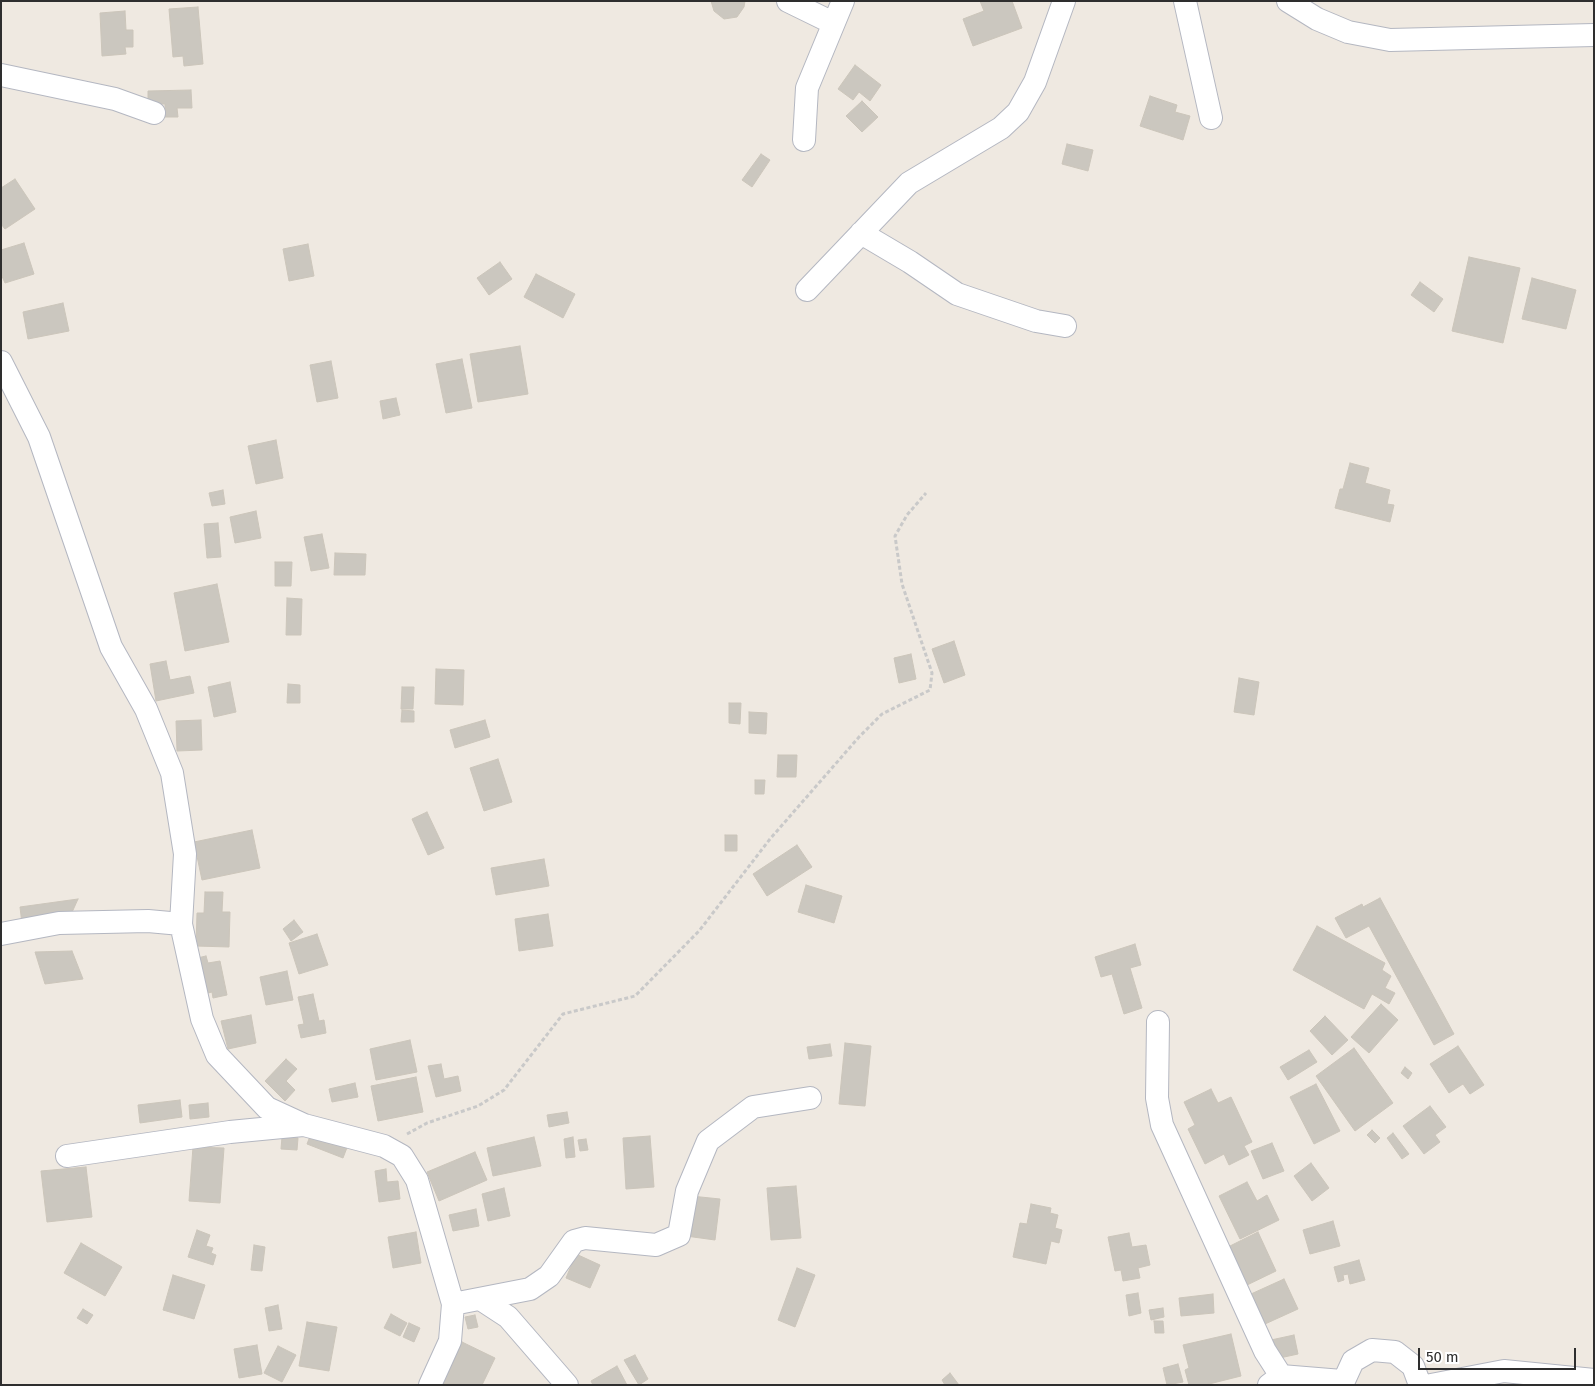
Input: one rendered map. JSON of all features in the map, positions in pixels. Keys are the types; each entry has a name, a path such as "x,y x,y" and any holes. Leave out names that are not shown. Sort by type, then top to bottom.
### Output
{"street":[{"path":"788,1 833,23"},
{"path":"804,140 807,88 843,1"},
{"path":"806,290 908,183 1001,128 1018,112 1035,82 1064,1"},
{"path":"1184,1 1211,118"},
{"path":"1288,1 1317,19 1348,32 1390,40 1594,35"},
{"path":"1,75 115,99 154,113"},
{"path":"861,233 910,262 957,294 1036,321 1065,326"},
{"path":"1,362 39,437 111,647 146,709 172,773 185,854 181,924 202,1020 217,1055 267,1108 304,1125 384,1146 402,1156 417,1180 453,1304 450,1341 430,1385"},
{"path":"1,934 59,923 148,921 181,924"},
{"path":"1158,1022 1157,1098 1162,1125 1265,1351 1275,1380 1342,1383 1353,1361 1372,1350 1395,1352 1413,1366 1420,1385"},
{"path":"453,1304 482,1300 530,1289 549,1276 574,1242 585,1238 656,1245 679,1235 687,1191 708,1141 753,1107 810,1098"},
{"path":"66,1156 230,1132 304,1125"},
{"path":"482,1300 508,1317 567,1385"},
{"path":"1431,1385 1504,1371 1594,1380"}],"path":[{"path":"384,1146 427,1123 478,1106 504,1090 563,1014 635,996 700,931 770,839 859,737 882,714 930,690 932,673 902,584 895,536 907,515 926,493"}],"building":[{"path":"711,1 745,1 744,7 737,17 724,19 714,11"},
{"path":"980,1 1012,1 1022,28 973,46 963,19 984,11"},
{"path":"198,7 203,64 184,66 183,56 173,57 169,9"},
{"path":"125,11 126,30 133,30 133,47 125,47 126,54 102,56 100,13"},
{"path":"855,65 881,85 870,101 859,92 853,100 838,89"},
{"path":"191,90 192,108 177,108 178,117 165,117 165,104 148,104 148,91"},
{"path":"1150,96 1177,105 1175,112 1190,116 1183,140 1140,126"},
{"path":"862,101 878,117 862,132 846,116"},
{"path":"1067,144 1093,150 1088,171 1062,164"},
{"path":"761,154 770,160 752,187 742,180"},
{"path":"15,179 35,209 5,229 1,224 1,188"},
{"path":"24,243 34,274 5,283 1,274 1,250"},
{"path":"308,244 314,276 289,281 283,249"},
{"path":"1469,257 1520,268 1503,343 1452,331"},
{"path":"500,262 512,279 489,295 477,278"},
{"path":"536,274 575,294 563,318 524,297"},
{"path":"1532,278 1576,290 1566,329 1522,319"},
{"path":"1420,282 1443,299 1434,312 1411,295"},
{"path":"63,303 69,331 28,339 23,312"},
{"path":"520,346 528,394 478,402 470,354"},
{"path":"462,359 472,408 446,413 436,364"},
{"path":"331,361 338,398 317,402 310,365"},
{"path":"396,398 400,415 383,419 380,401"},
{"path":"276,440 283,478 256,484 248,446"},
{"path":"1350,463 1369,468 1365,483 1390,490 1387,504 1394,505 1390,522 1335,508 1340,489 1343,489"},
{"path":"223,490 225,504 212,506 209,493"},
{"path":"256,511 261,538 235,543 230,517"},
{"path":"218,523 221,557 207,558 204,524"},
{"path":"322,534 329,568 311,571 304,537"},
{"path":"335,553 366,554 365,575 334,575"},
{"path":"275,562 292,562 291,586 275,586"},
{"path":"217,584 229,642 185,651 174,593"},
{"path":"287,598 302,599 301,635 286,635"},
{"path":"954,641 965,675 944,683 932,649"},
{"path":"911,654 916,679 899,683 894,658"},
{"path":"166,661 170,680 190,676 194,693 156,701 150,664"},
{"path":"436,669 464,670 463,705 435,704"},
{"path":"1239,678 1259,682 1254,715 1234,712"},
{"path":"230,682 236,712 214,717 208,687"},
{"path":"288,684 300,685 300,703 287,703"},
{"path":"402,687 414,687 413,709 401,709"},
{"path":"729,703 741,703 740,724 729,723"},
{"path":"402,710 414,711 414,722 401,722"},
{"path":"749,712 767,713 766,734 749,733"},
{"path":"201,720 202,750 177,751 176,721"},
{"path":"485,720 490,737 455,748 450,730"},
{"path":"778,755 797,755 796,777 777,777"},
{"path":"498,759 512,802 484,811 470,768"},
{"path":"755,780 765,780 764,794 755,794"},
{"path":"427,812 444,848 428,855 412,819"},
{"path":"252,830 260,868 202,880 194,842"},
{"path":"725,835 737,835 737,851 725,851"},
{"path":"797,845 812,867 767,896 753,874"},
{"path":"544,859 549,886 496,895 491,868"},
{"path":"806,885 842,896 834,923 798,912"},
{"path":"205,892 223,892 222,912 230,912 229,947 196,946 197,913 204,913"},
{"path":"1380,898 1454,1034 1434,1045 1369,926 1346,938 1335,918 1362,904 1363,907"},
{"path":"78,899 69,919 22,924 20,907"},
{"path":"548,914 553,946 519,951 515,919"},
{"path":"294,920 303,932 291,941 283,929"},
{"path":"1317,926 1385,963 1382,970 1391,976 1385,988 1395,993 1389,1004 1372,994 1364,1009 1293,970"},
{"path":"317,934 328,965 299,974 289,943"},
{"path":"1135,944 1141,965 1130,968 1142,1008 1124,1014 1112,974 1101,977 1095,957"},
{"path":"72,951 83,979 45,984 35,952"},
{"path":"206,956 208,963 220,961 227,995 213,998 212,992 200,995 193,959"},
{"path":"287,971 293,1000 266,1005 260,977"},
{"path":"313,994 319,1021 324,1020 326,1033 301,1038 298,1025 304,1024 298,997"},
{"path":"1381,1004 1398,1020 1369,1053 1351,1037"},
{"path":"251,1015 256,1043 228,1049 221,1021"},
{"path":"1325,1016 1348,1040 1332,1055 1310,1031"},
{"path":"410,1040 417,1072 376,1080 370,1049"},
{"path":"845,1043 871,1046 865,1106 839,1104"},
{"path":"830,1044 832,1056 809,1059 807,1047"},
{"path":"1458,1046 1484,1085 1470,1094 1463,1084 1449,1093 1430,1064"},
{"path":"1354,1048 1393,1103 1355,1131 1316,1076"},
{"path":"1309,1050 1317,1062 1288,1080 1280,1067"},
{"path":"286,1059 297,1069 286,1081 295,1090 285,1101 265,1081"},
{"path":"441,1064 444,1079 458,1076 461,1091 436,1097 428,1066"},
{"path":"1405,1067 1412,1073 1408,1079 1401,1073"},
{"path":"416,1077 423,1112 378,1121 371,1086"},
{"path":"355,1083 358,1097 332,1102 329,1089"},
{"path":"1316,1084 1340,1131 1314,1144 1290,1097"},
{"path":"1211,1089 1218,1103 1231,1097 1252,1142 1244,1146 1249,1155 1229,1165 1224,1154 1205,1164 1188,1129 1195,1125 1184,1102"},
{"path":"180,1100 182,1117 140,1123 138,1105"},
{"path":"208,1103 209,1117 190,1119 189,1105"},
{"path":"1430,1106 1446,1127 1435,1135 1440,1142 1424,1154 1403,1126"},
{"path":"567,1112 569,1123 549,1127 547,1115"},
{"path":"1372,1130 1380,1138 1375,1143 1367,1135"},
{"path":"312,1131 348,1145 343,1158 307,1144"},
{"path":"1393,1133 1409,1154 1402,1159 1387,1138"},
{"path":"650,1136 654,1187 626,1189 623,1138"},
{"path":"282,1137 298,1138 297,1150 281,1149"},
{"path":"534,1137 541,1166 493,1176 487,1148"},
{"path":"573,1137 575,1157 566,1158 564,1139"},
{"path":"586,1139 588,1150 580,1151 578,1140"},
{"path":"1272,1143 1284,1171 1263,1179 1251,1151"},
{"path":"193,1147 224,1148 220,1203 189,1201"},
{"path":"475,1152 487,1180 439,1201 427,1172"},
{"path":"1311,1163 1329,1188 1312,1201 1294,1176"},
{"path":"86,1167 92,1217 47,1222 41,1171"},
{"path":"386,1169 387,1182 398,1181 400,1199 379,1202 375,1171"},
{"path":"1247,1182 1257,1201 1267,1195 1279,1220 1240,1239 1219,1196"},
{"path":"796,1186 801,1238 771,1240 767,1188"},
{"path":"504,1188 510,1216 488,1221 482,1194"},
{"path":"691,1196 720,1199 715,1240 686,1236"},
{"path":"1031,1204 1051,1208 1050,1213 1058,1215 1055,1228 1062,1230 1059,1243 1051,1241 1046,1264 1013,1257 1020,1223 1027,1224"},
{"path":"476,1209 479,1226 453,1231 449,1215"},
{"path":"1333,1221 1340,1246 1310,1254 1303,1230"},
{"path":"197,1230 210,1235 206,1246 213,1248 211,1253 216,1255 213,1265 188,1257"},
{"path":"416,1232 421,1263 393,1268 388,1237"},
{"path":"1258,1232 1276,1271 1245,1286 1226,1248"},
{"path":"1129,1233 1132,1247 1146,1245 1150,1265 1138,1268 1140,1278 1123,1281 1121,1270 1115,1271 1108,1237"},
{"path":"81,1243 122,1267 105,1296 64,1273"},
{"path":"254,1245 265,1247 262,1271 251,1270"},
{"path":"576,1254 600,1265 590,1288 566,1278"},
{"path":"1359,1260 1365,1280 1350,1284 1348,1274 1343,1275 1344,1280 1338,1282 1334,1267"},
{"path":"797,1268 815,1275 795,1327 778,1320"},
{"path":"173,1275 205,1285 194,1319 163,1310"},
{"path":"1284,1279 1298,1309 1265,1324 1251,1294"},
{"path":"1138,1293 1141,1313 1129,1316 1126,1295"},
{"path":"1213,1294 1214,1313 1181,1316 1179,1298"},
{"path":"278,1305 282,1329 269,1331 265,1308"},
{"path":"1163,1308 1164,1317 1151,1320 1149,1310"},
{"path":"83,1309 93,1315 87,1324 77,1318"},
{"path":"391,1314 407,1323 400,1336 384,1328"},
{"path":"475,1315 478,1327 468,1329 465,1317"},
{"path":"1154,1321 1163,1321 1164,1333 1155,1333"},
{"path":"307,1322 337,1327 329,1371 299,1366"},
{"path":"409,1323 420,1328 414,1342 403,1337"},
{"path":"1231,1334 1241,1376 1205,1385 1189,1385 1185,1370 1189,1368 1183,1345"},
{"path":"1294,1335 1298,1354 1275,1359 1271,1340"},
{"path":"462,1342 495,1358 482,1385 443,1384"},
{"path":"257,1345 262,1374 239,1378 234,1349"},
{"path":"278,1346 296,1355 282,1382 264,1373"},
{"path":"635,1355 648,1379 639,1385 624,1360"},
{"path":"1178,1364 1183,1382 1167,1385 1163,1368"},
{"path":"617,1366 627,1385 593,1385 591,1381"},
{"path":"950,1373 959,1385 945,1385 942,1380"}]}
